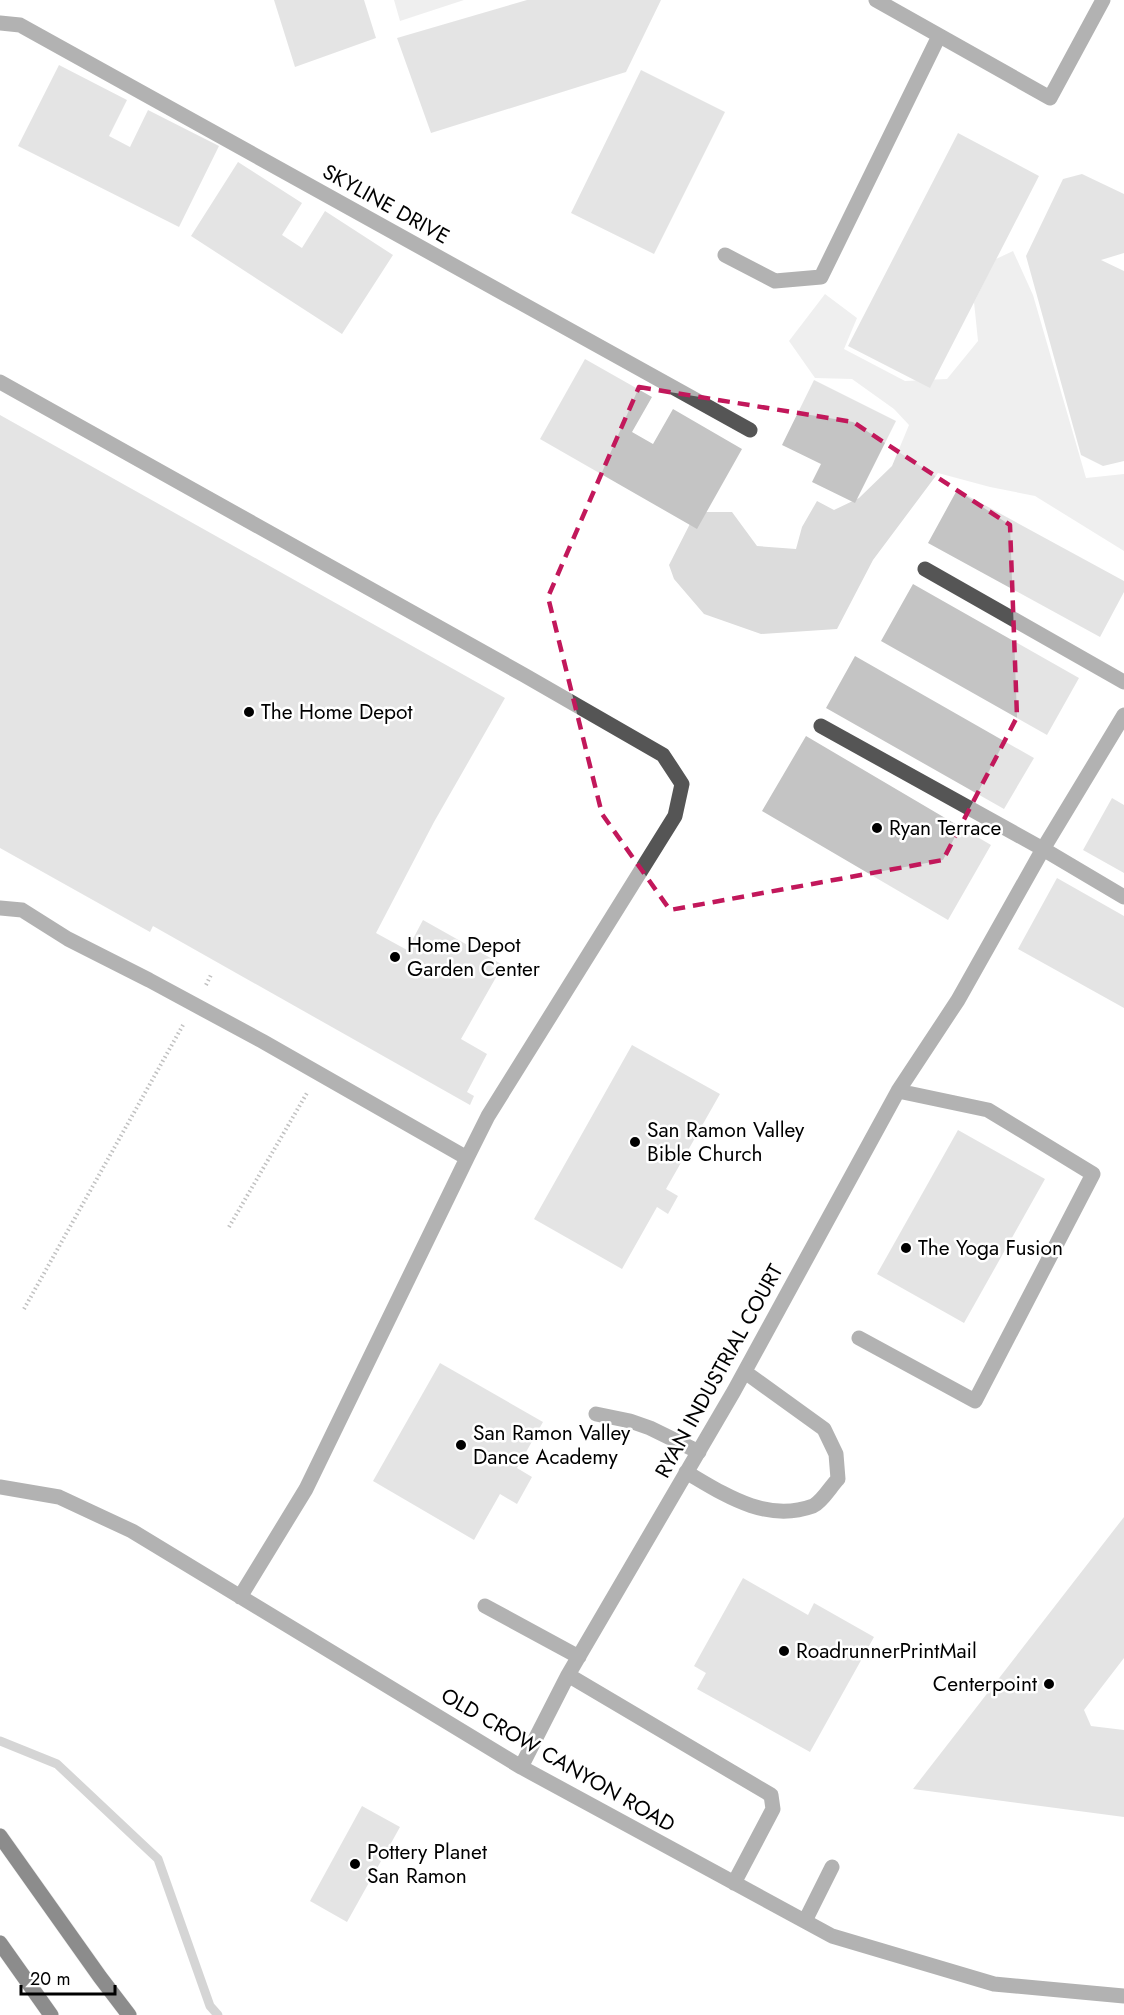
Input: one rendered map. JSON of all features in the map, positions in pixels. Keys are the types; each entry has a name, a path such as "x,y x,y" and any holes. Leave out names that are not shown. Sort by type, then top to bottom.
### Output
{"main road":[{"path":"0,1836 129,2015"},
{"path":"0,1943 51,2015"}],"street":[{"path":"876,0 1050,98 1103,0"},
{"name":"SKYLINE DRIVE","path":"0,22 20,24 750,430"},
{"path":"725,255 775,280 821,277 939,36"},
{"path":"0,382 663,755 681,784 675,816 488,1116 306,1489 240,1597"},
{"path":"925,568 1124,682"},
{"path":"1043,849 1124,715"},
{"path":"820,726 1043,849 1124,897"},
{"name":"RYAN INDUSTRIAL COURT","path":"521,1767 568,1675 745,1372 898,1091 958,1000 1043,849"},
{"path":"0,908 22,910 68,939 319,1073 467,1158"},
{"path":"859,1338 975,1401 1093,1174 988,1110 898,1091"},
{"path":"686,1472 735,1501 776,1512 814,1505 838,1479 837,1454 824,1429 745,1372"},
{"path":"596,1414 650,1428 699,1452"},
{"name":"OLD CROW CANYON ROAD","path":"0,1487 59,1497 132,1531 521,1767 832,1936 994,1984 1124,1996"},
{"path":"485,1606 579,1657"},
{"path":"568,1675 771,1795 773,1809 734,1883"},
{"path":"805,1921 832,1867"}],"path":[{"path":"24,1309 211,975"},
{"path":"229,1227 319,1073"}],"highlighted area":[{"path":"639,387 853,422 1010,525 1017,717 943,860 670,910 602,814 548,597"}],"shaded area":[{"path":"394,0 464,0 400,21"},
{"path":"1013,251 1033,295 1086,478 1124,474 1124,551 1035,496 938,473 873,560 837,629 761,634 704,614 674,579 669,565 696,512 732,512 757,546 796,549 802,527 817,501 834,510 859,498 892,466 909,425 894,409 852,379 815,378 789,341 825,294 857,318 844,349 905,381 947,379 978,341 974,302 996,259"}],"building":[{"path":"274,0 364,0 376,38 295,67"},
{"path":"527,0 661,0 626,72 431,133 397,38"},
{"path":"59,65 127,100 109,136 130,147 148,110 219,146 179,227 18,146"},
{"path":"641,70 725,112 654,254 571,213"},
{"path":"958,133 1039,176 930,388 848,346"},
{"path":"238,162 302,203 282,235 302,248 325,211 393,255 342,334 191,236"},
{"path":"1082,174 1124,194 1124,253 1101,260 1124,271 1124,461 1103,466 1081,455 1026,256 1063,179"},
{"path":"585,359 652,397 632,432 653,444 673,409 742,449 697,529 540,439"},
{"path":"814,380 896,421 855,503 812,482 821,464 782,445"},
{"name":"The Home Depot","path":"0,415 505,698 434,822 376,933 407,950 423,920 503,965 461,1039 487,1054 467,1092 474,1096 470,1105 153,926 150,932 0,848"},
{"path":"957,490 1124,581 1124,592 1100,637 928,543"},
{"path":"913,584 1079,678 1047,735 881,641"},
{"name":"Ryan Terrace","path":"855,656 1034,758 1004,809 826,708"},
{"name":"Ryan Terrace","path":"806,736 991,845 948,920 762,811"},
{"path":"1112,798 1124,805 1124,873 1083,850"},
{"path":"1057,878 1124,916 1124,1008 1018,949"},
{"name":"San Ramon Valley Bible Church","path":"632,1045 720,1094 666,1189 678,1196 668,1214 657,1207 622,1269 534,1219"},
{"path":"958,1130 1045,1179 964,1323 877,1274"},
{"name":"San Ramon Valley Dance Academy","path":"440,1363 543,1422 517,1468 532,1477 517,1504 500,1494 474,1540 373,1481"},
{"name":"Centerpoint","path":"1124,1517 1124,1658 1084,1710 1091,1726 1124,1730 1124,1817 913,1789"},
{"name":"RoadrunnerPrintMail","path":"743,1578 808,1615 814,1603 874,1637 810,1752 697,1689 706,1673 694,1666"},
{"name":"Pottery Planet San Ramon","path":"362,1806 400,1827 347,1922 310,1901"}],"waterway":[{"path":"0,1741 57,1764 158,1859 210,2006 218,2015"}],"place":[{"name":"The Home Depot","path":"249,712"},
{"name":"Ryan Terrace","path":"877,828"},
{"name":"Home Depot Garden Center","path":"395,957"},
{"name":"San Ramon Valley Bible Church","path":"635,1142"},
{"name":"The Yoga Fusion","path":"906,1248"},
{"name":"San Ramon Valley Dance Academy","path":"461,1445"},
{"name":"RoadrunnerPrintMail","path":"784,1651"},
{"name":"Centerpoint","path":"1049,1684"},
{"name":"Pottery Planet San Ramon","path":"355,1864"}]}
